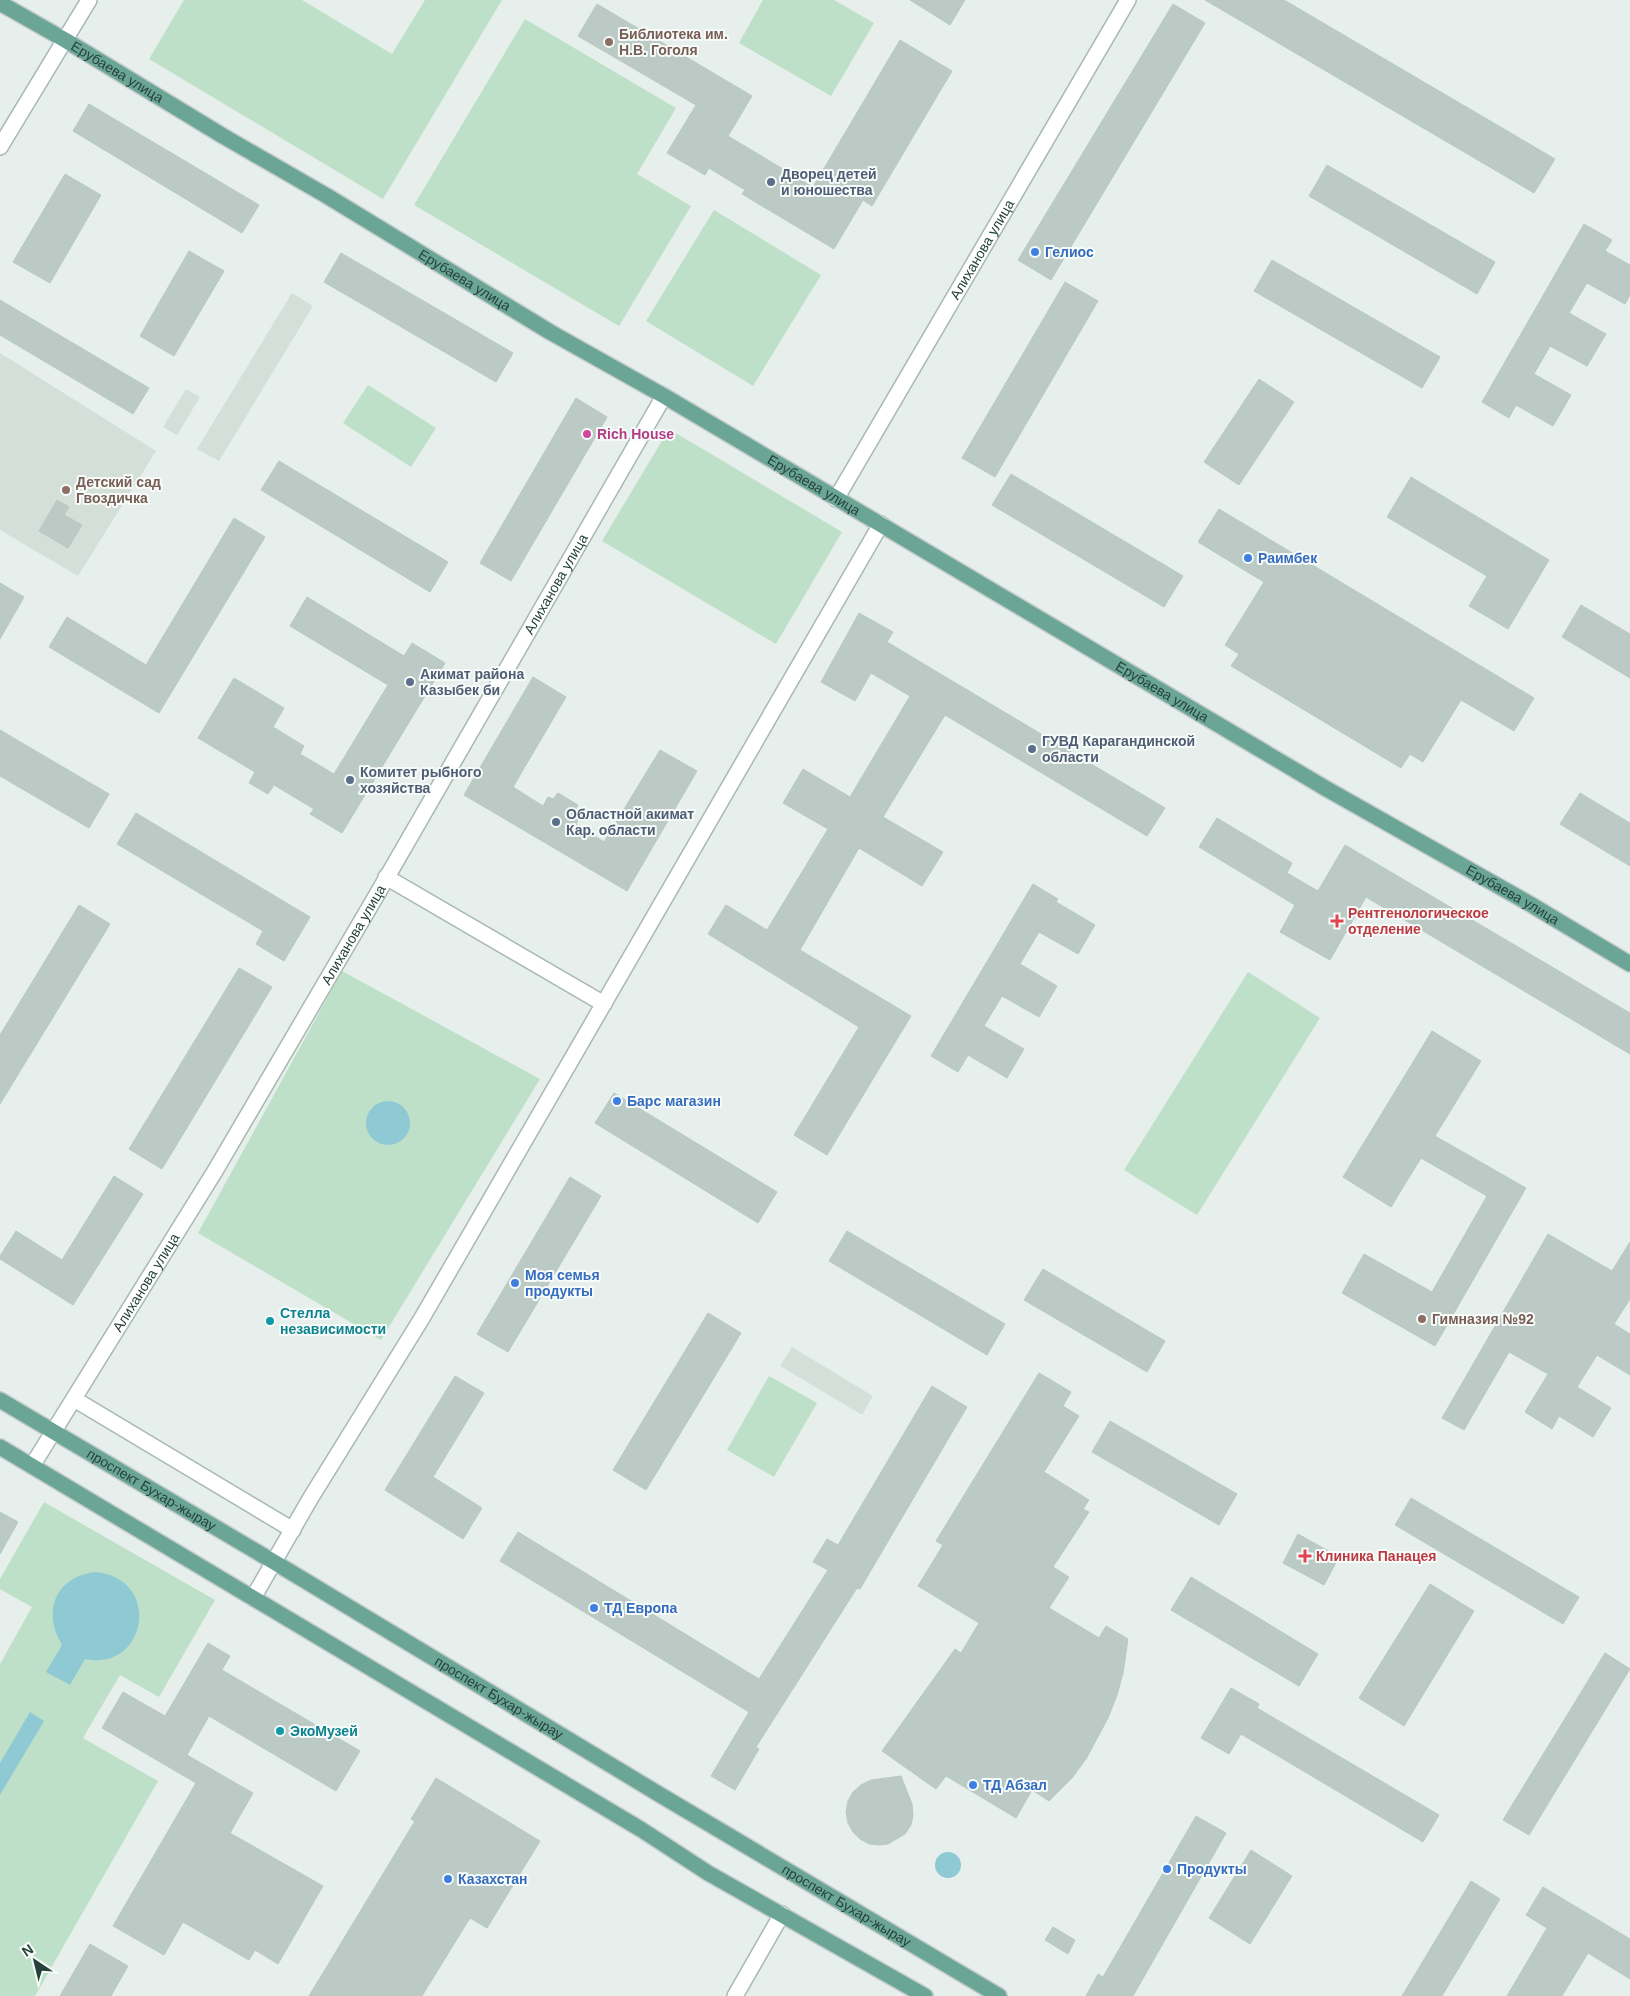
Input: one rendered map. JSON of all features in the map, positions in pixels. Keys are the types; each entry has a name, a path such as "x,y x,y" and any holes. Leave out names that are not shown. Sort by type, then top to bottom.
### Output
{"main road":[{"name":"Ерубаева улица","path":"0,3 65,40 550,332 664,396 1293,769 1530,904 1630,964"},
{"name":"проспект Бухар-жырау","path":"0,1400 996,1995"},
{"path":"0,1448 642,1830 708,1873 925,1996"}],"street":[{"path":"0,148 89,0"},
{"name":"Алиханова улица","path":"836,498 1128,0"},
{"name":"Алиханова улица","path":"32,1466 215,1171 664,396"},
{"path":"254,1598 310,1499 422,1318 881,524"},
{"path":"386,877 604,1004"},
{"path":"74,1399 293,1530"},
{"path":"735,1996 782,1914"}],"shaded area":[{"path":"292,293 313,306 219,461 197,449"},
{"name":"Детский сад Гвоздичка","path":"0,353 156,451 78,576 0,530"},
{"path":"186,389 200,397 177,435 163,427"},
{"path":"792,1347 873,1396 862,1415 780,1366"}],"green space":[{"path":"184,0 302,0 392,54 425,0 502,0 383,199 149,59"},
{"path":"763,0 834,0 874,23 831,96 739,43"},
{"path":"525,19 676,108 637,174 691,206 619,326 414,205"},
{"path":"714,210 821,275 753,386 646,321"},
{"path":"368,385 436,428 411,467 343,423"},
{"path":"669,429 842,532 776,644 602,541"},
{"path":"342,971 540,1079 381,1340 198,1233"},
{"path":"1248,972 1320,1018 1197,1215 1124,1170"},
{"path":"769,1376 817,1403 774,1477 727,1450"},
{"path":"44,1502 215,1600 159,1697 120,1675 83,1738 158,1781 35,1996 0,1996 0,1664 32,1607 0,1589 0,1579"}],"water":[{"path":"392,1101 404,1107 409,1114 409,1132 404,1139 397,1144 384,1145 376,1142 369,1135 366,1119 369,1111 376,1104"},
{"path":"95,1572 117,1578 131,1590 138,1606 139,1623 133,1639 122,1652 106,1659 85,1659 70,1685 46,1672 62,1645 56,1633 53,1609 56,1598 70,1581 81,1575"},
{"path":"30,1712 44,1721 0,1795 0,1763"},
{"path":"948,1852 957,1856 961,1865 957,1874 948,1878 939,1874 935,1865 939,1856"}],"building":[{"path":"910,0 965,0 950,25"},
{"path":"1205,0 1284,0 1555,159 1534,193"},
{"path":"597,4 752,96 728,136 813,187 900,40 952,71 872,206 863,200 834,249 742,194 745,190 709,168 705,175 667,153 696,105 578,36"},
{"path":"1173,4 1205,23 1051,280 1018,260"},
{"path":"89,104 259,205 242,233 73,131"},
{"path":"1327,165 1495,262 1477,294 1309,196"},
{"path":"65,174 101,195 50,283 13,262"},
{"path":"1584,224 1612,240 1605,251 1630,265 1630,295 1625,304 1587,283 1569,313 1606,334 1587,366 1550,346 1534,374 1571,395 1553,426 1516,405 1509,418 1482,402"},
{"path":"189,251 224,271 174,356 140,336"},
{"path":"341,253 513,353 496,382 324,282"},
{"path":"1272,260 1440,357 1422,388 1254,291"},
{"path":"1065,282 1098,301 995,477 962,458"},
{"path":"0,300 149,388 133,414 0,335"},
{"path":"1259,379 1294,402 1239,485 1204,462"},
{"path":"576,398 607,417 511,581 480,563"},
{"path":"279,461 448,562 430,592 261,490"},
{"path":"1011,474 1183,576 1164,607 992,505"},
{"path":"1411,477 1549,560 1508,629 1469,606 1487,576 1387,517"},
{"path":"57,500 69,507 64,515 82,525 68,548 39,531"},
{"path":"1219,509 1534,698 1514,731 1461,700 1423,762 1410,754 1401,768 1231,666 1239,654 1225,645 1264,582 1198,542"},
{"path":"234,518 265,537 159,713 49,647 67,617 146,665"},
{"path":"0,583 24,597 0,639"},
{"path":"307,597 404,656 412,643 445,663 342,833 310,814 314,809 274,785 268,794 249,783 255,772 198,738 234,678 284,708 273,727 304,746 300,754 334,774 388,685 290,626"},
{"path":"1581,605 1630,634 1630,678 1562,637"},
{"path":"859,613 893,632 887,642 1165,808 1147,836 945,715 883,817 943,852 922,886 859,848 800,950 911,1016 827,1155 794,1135 859,1027 708,934 726,905 767,930 828,829 783,803 803,769 850,797 910,696 871,673 855,701 821,682"},
{"path":"533,677 566,697 513,787 543,806 548,797 553,799 558,793 578,805 573,814 579,818 576,824 604,842 660,750 697,771 627,891 464,795"},
{"path":"0,730 109,794 89,828 0,776"},
{"path":"1580,793 1630,823 1630,866 1560,824"},
{"path":"136,813 310,917 284,961 256,944 263,931 117,844"},
{"path":"1217,818 1292,863 1287,873 1318,891 1345,845 1630,1013 1630,1054 1366,897 1330,960 1280,932 1295,905 1199,847"},
{"path":"1033,884 1058,899 1056,902 1095,925 1078,954 1039,932 1020,964 1057,986 1039,1017 1002,996 984,1026 1024,1049 1007,1078 968,1055 958,1072 931,1056"},
{"path":"79,905 110,924 0,1104 0,1035"},
{"path":"239,968 272,987 162,1169 129,1149"},
{"path":"1432,1031 1481,1061 1435,1136 1526,1188 1435,1346 1342,1293 1364,1254 1432,1292 1487,1196 1421,1158 1391,1207 1343,1177"},
{"path":"614,1093 777,1192 758,1223 595,1123"},
{"path":"114,1176 143,1194 73,1305 0,1259 16,1231 62,1260"},
{"path":"570,1177 601,1196 508,1352 477,1334"},
{"path":"847,1231 1005,1324 987,1355 829,1261"},
{"path":"1548,1234 1612,1271 1630,1242 1630,1299 1614,1324 1630,1334 1630,1375 1597,1355 1577,1387 1611,1408 1593,1437 1559,1416 1552,1429 1525,1412 1548,1374 1509,1352 1464,1430 1442,1418"},
{"path":"1043,1269 1165,1341 1147,1372 1024,1300"},
{"path":"708,1313 741,1333 646,1490 613,1470"},
{"path":"1039,1373 1071,1392 1063,1406 1079,1416 1044,1472 1089,1500 1083,1509 1089,1512 1053,1567 1069,1577 1049,1608 1099,1638 1106,1626 1128,1639 1123,1673 1117,1695 1108,1718 1086,1759 1072,1778 1049,1801 1032,1790 1016,1818 946,1776 936,1789 882,1751 955,1649 961,1653 979,1623 918,1586 943,1545 936,1541"},
{"path":"455,1376 484,1393 433,1477 482,1508 463,1539 385,1490"},
{"path":"932,1386 967,1407 860,1589 857,1588 756,1747 759,1749 735,1790 711,1776 749,1712 500,1561 518,1532 759,1679 828,1570 813,1562 827,1539 838,1545"},
{"path":"1110,1421 1237,1494 1219,1525 1092,1452"},
{"path":"1411,1498 1579,1597 1563,1624 1395,1525"},
{"path":"0,1512 18,1522 0,1554"},
{"path":"1298,1534 1339,1557 1324,1585 1283,1563"},
{"path":"1191,1577 1318,1654 1299,1686 1171,1610"},
{"path":"1430,1584 1474,1611 1404,1726 1359,1698"},
{"path":"208,1643 230,1656 222,1670 360,1751 336,1791 209,1716 187,1755 253,1793 230,1833 323,1886 278,1964 255,1950 249,1960 183,1922 164,1955 113,1926 196,1783 102,1728 123,1692 165,1716"},
{"path":"1605,1653 1630,1669 1529,1835 1503,1820"},
{"path":"1231,1688 1259,1704 1257,1708 1439,1815 1423,1842 1241,1734 1229,1754 1201,1738"},
{"path":"901,1776 912,1804 913,1815 911,1825 905,1834 888,1844 869,1844 860,1839 848,1823 846,1812 848,1801 853,1792 871,1780"},
{"name":"Казахстан","path":"436,1778 540,1841 487,1928 470,1918 422,1996 309,1996 415,1821 411,1819"},
{"path":"1196,1816 1226,1833 1133,1996 1086,1996 1098,1974 1103,1977"},
{"path":"1251,1850 1292,1876 1250,1944 1209,1918"},
{"path":"1471,1881 1500,1899 1442,1996 1402,1996"},
{"path":"1543,1887 1630,1939 1630,1979 1588,1953 1562,1996 1507,1996 1547,1928 1526,1915"},
{"path":"1053,1927 1075,1940 1068,1954 1045,1940"},
{"path":"90,1944 128,1966 111,1996 60,1996"}],"place":[{"name":"Библиотека им. Н.В. Гоголя","path":"609,42"},
{"name":"Дворец детей и юношества","path":"771,182"},
{"name":"Гелиос","path":"1035,252"},
{"name":"Rich House","path":"587,434"},
{"name":"Детский сад Гвоздичка","path":"66,490"},
{"name":"Раимбек","path":"1248,558"},
{"name":"Акимат района Казыбек би","path":"410,682"},
{"name":"ГУВД Карагандинской области","path":"1032,749"},
{"name":"Комитет рыбного хозяйства","path":"350,780"},
{"name":"Областной акимат Кар. области","path":"556,822"},
{"name":"Рентгенологическое отделение","path":"1337,921"},
{"name":"Барс магазин","path":"617,1101"},
{"name":"Моя семья продукты","path":"515,1283"},
{"name":"Гимназия №92","path":"1422,1319"},
{"name":"Стелла независимости","path":"270,1321"},
{"name":"Клиника Панацея","path":"1305,1556"},
{"name":"ТД Европа","path":"594,1608"},
{"name":"ЭкоМузей","path":"280,1731"},
{"name":"ТД Абзал","path":"973,1785"},
{"name":"Продукты","path":"1167,1869"},
{"name":"Казахстан","path":"448,1879"}]}
